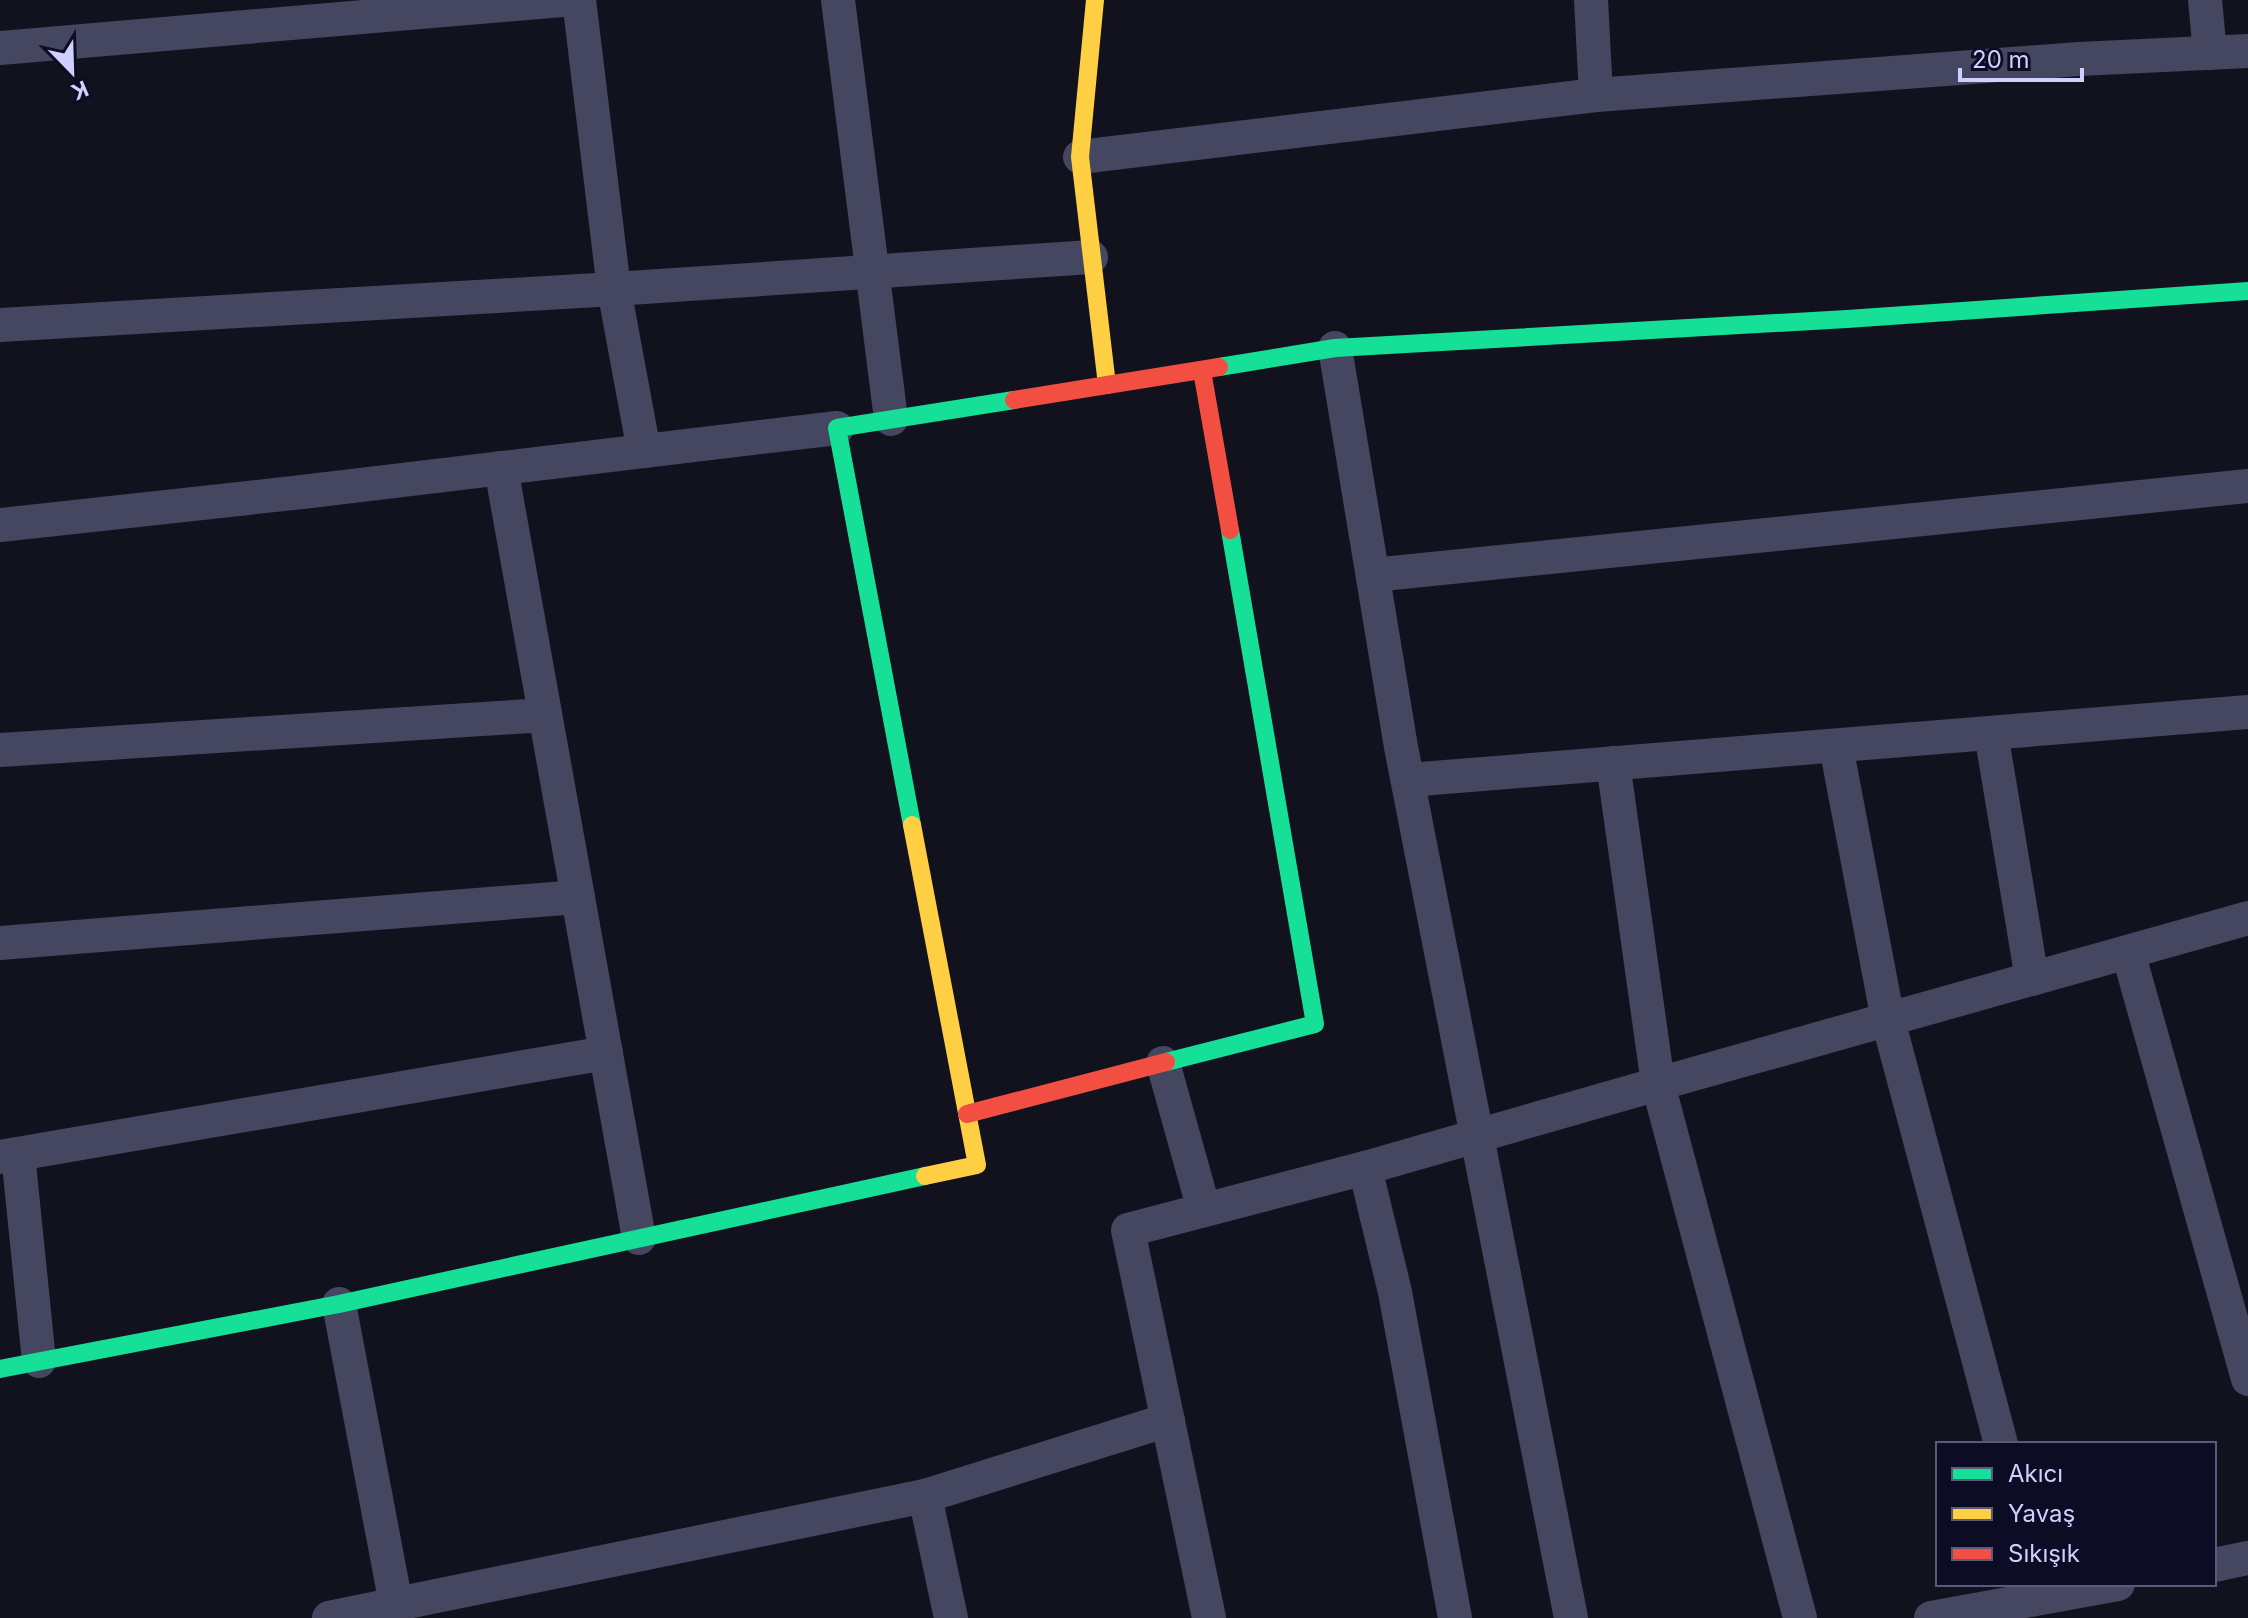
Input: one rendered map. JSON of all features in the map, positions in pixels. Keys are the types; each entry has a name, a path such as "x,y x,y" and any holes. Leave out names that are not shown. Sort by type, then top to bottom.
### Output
{"main road":[{"path":"1103,1 1080,157 1107,385"},
{"path":"0,1369 339,1304 977,1165 837,428 1335,348 1832,320 2248,291"},
{"path":"967,1114 1315,1024 1202,371"}],"street":[{"path":"0,48 562,0"},
{"path":"579,0 614,289 644,451"},
{"path":"838,0 891,419"},
{"path":"1591,0 1596,95"},
{"path":"2205,0 2210,53"},
{"path":"1080,157 1596,95 2079,59 2248,51"},
{"path":"0,325 1091,257"},
{"path":"1335,348 1408,780 1571,1618"},
{"path":"0,525 837,428"},
{"path":"501,468 639,1238"},
{"path":"1373,575 2248,486"},
{"path":"1408,780 2248,712"},
{"path":"0,750 545,715"},
{"path":"1991,733 2032,979"},
{"path":"1836,746 1888,1020 2000,1442"},
{"path":"1613,763 1658,1084 1800,1618"},
{"path":"0,943 578,897"},
{"path":"1209,1618 1128,1230 1365,1168 2248,918"},
{"path":"2128,952 2248,1379"},
{"path":"39,1361 9,1156 606,1053"},
{"path":"1163,1063 1204,1210"},
{"path":"1365,1168 1395,1292 1455,1618"},
{"path":"339,1304 396,1604"},
{"path":"329,1618 396,1604 452,1606 925,1496 1168,1420"},
{"path":"925,1496 951,1618"},
{"path":"2216,1565 2248,1558"},
{"path":"1931,1618 2109,1586"}],"traffic: fast":[{"path":"1219,367 1335,348 1847,319 2248,291"},
{"path":"912,825 837,428 1014,400"},
{"path":"1166,1062 1315,1024 1230,530"},
{"path":"0,1369 339,1304 925,1176"}],"traffic: slow":[{"path":"1095,0 1080,157 1107,385"},
{"path":"912,825 977,1165 925,1176"}],"traffic: jam":[{"path":"1014,400 1219,367"},
{"path":"1202,371 1230,530"},
{"path":"967,1114 1166,1062"}]}
